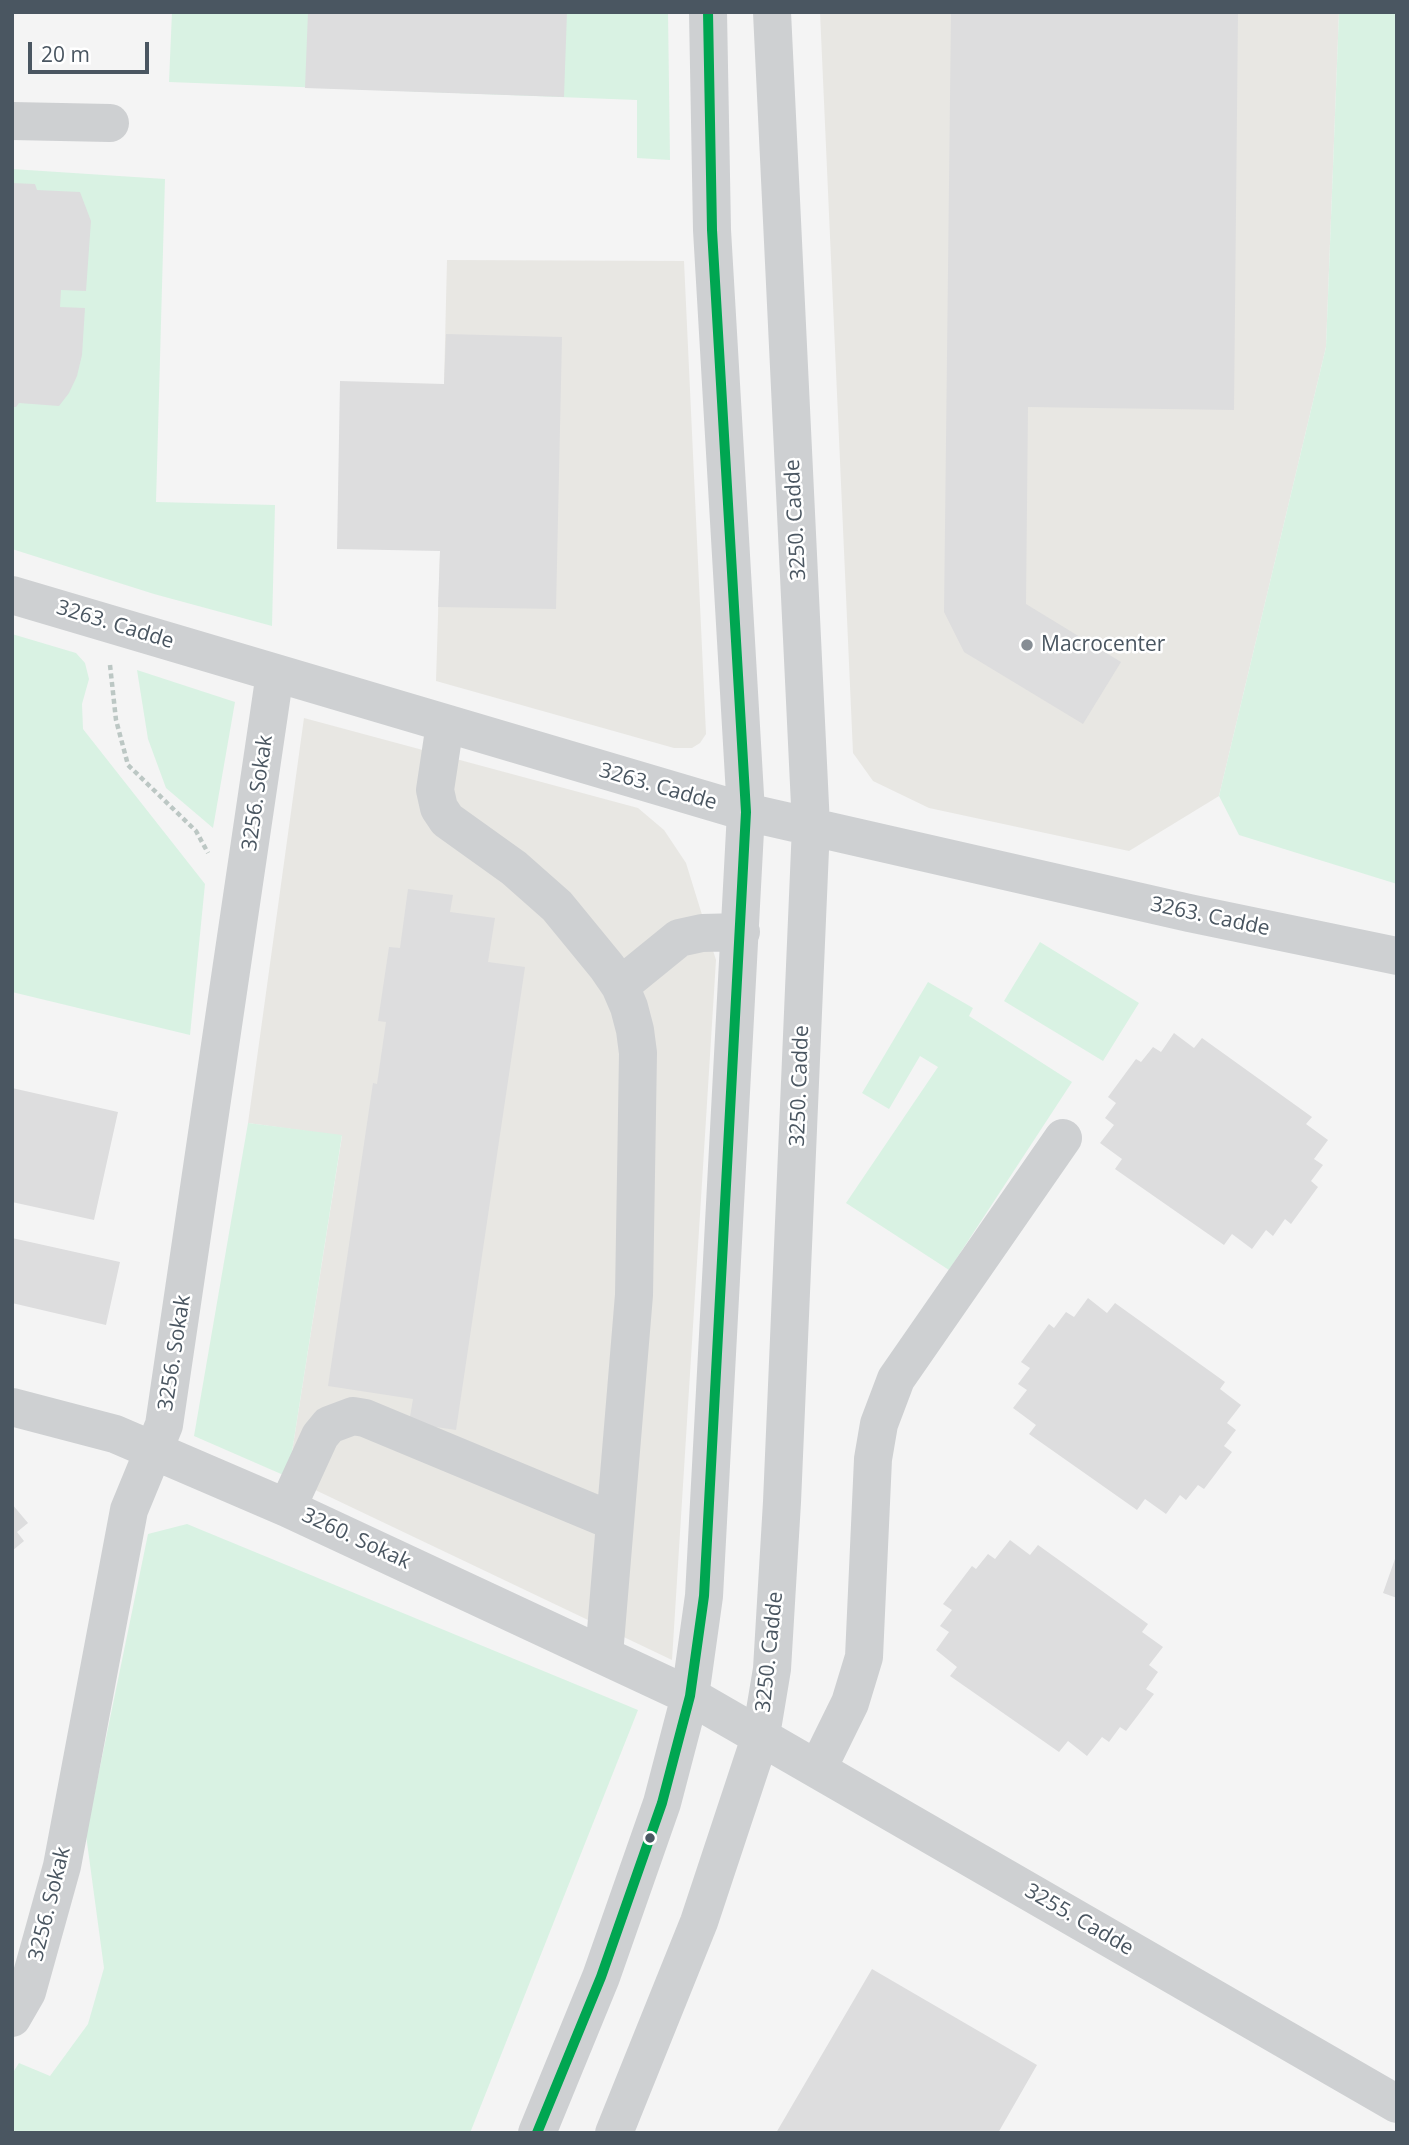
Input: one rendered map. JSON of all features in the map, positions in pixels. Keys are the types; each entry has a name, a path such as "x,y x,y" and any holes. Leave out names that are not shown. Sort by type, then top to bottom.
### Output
{"street":[{"path":"537,2133 601,1978 663,1803 690,1696 704,1596 746,812 712,230 708,12"},
{"name":"3250. Cadde","path":"614,2133 699,1922 761,1735 772,1669 782,1515 811,826 772,12"},
{"path":"12,121 110,123"},
{"name":"3263. Cadde","path":"12,595 746,812 1189,913 1397,956"},
{"name":"3256. Sokak","path":"12,2018 27,1992 61,1866 129,1510 164,1425 275,673"},
{"path":"445,724 435,790 439,808 447,820 514,868 556,906 607,967 620,986 632,1019 638,1053 634,1295 604,1656"},
{"path":"620,986 679,938 702,933 741,932"},
{"path":"818,1768 850,1703 864,1657 873,1459 879,1424 896,1379 1063,1138"},
{"name":"3260. Sokak","path":"12,1407 115,1434 288,1508 690,1696 761,1735"},
{"path":"288,1508 320,1436 329,1426 353,1416 365,1418 615,1522"},
{"name":"3255. Cadde","path":"761,1735 1397,2104"}],"path":[{"path":"99,620 112,672 116,720 128,765 196,831 212,862"}],"shaded area":[{"path":"820,12 1339,12 1326,347 1219,796 1129,851 929,808 873,781 853,753"},
{"path":"447,260 684,261 706,734 700,743 692,748 674,748 436,681 440,551 477,552 444,384"},
{"path":"304,718 638,808 664,830 686,863 716,960 672,1660 288,1477 342,1136 248,1123"}],"green space":[{"path":"172,12 668,12 670,160 637,158 637,100 169,82"},
{"path":"1339,12 1397,12 1397,884 1239,835 1219,796 1326,347"},
{"path":"12,169 165,179 156,502 275,505 272,626 154,594 12,549"},
{"path":"12,634 76,653 85,663 89,679 82,704 83,729 205,884 190,1035 12,992"},
{"path":"137,670 235,702 213,828 166,788 148,739"},
{"path":"1040,942 1139,1003 1103,1061 1004,1001"},
{"path":"928,982 973,1008 969,1016 1072,1082 949,1270 846,1203 938,1067 920,1056 889,1109 862,1093"},
{"path":"248,1123 342,1135 288,1477 194,1436"},
{"path":"187,1524 638,1710 470,2133 12,2133 12,2074 19,2063 50,2076 88,2024 104,1968 86,1835 148,1534"}],"building":[{"path":"308,12 567,12 564,97 305,88"},
{"path":"951,12 1238,12 1234,410 1028,407 1026,604 1121,662 1083,724 964,652 944,612"},
{"path":"12,183 35,184 37,190 80,192 91,221 86,291 61,290 60,307 85,308 82,355 77,376 59,406 19,403 12,407"},
{"path":"446,334 562,337 556,609 438,607 440,551 337,549 340,381 444,384"},
{"path":"408,889 453,895 450,912 495,918 488,962 525,967 456,1430 409,1423 413,1399 328,1386 373,1083 377,1084 386,1022 378,1021 389,947 400,948"},
{"path":"1174,1033 1194,1048 1202,1038 1312,1117 1306,1124 1328,1140 1314,1159 1323,1165 1311,1181 1318,1187 1291,1224 1285,1219 1273,1236 1266,1230 1252,1249 1232,1234 1224,1245 1115,1169 1122,1159 1100,1143 1114,1125 1105,1118 1116,1103 1108,1097 1136,1059 1141,1062 1153,1047 1161,1052"},
{"path":"12,1088 118,1112 94,1220 12,1202"},
{"path":"12,1238 120,1262 106,1325 12,1303"},
{"path":"1088,1298 1107,1313 1115,1303 1225,1382 1220,1389 1241,1405 1227,1423 1236,1430 1224,1446 1232,1452 1204,1489 1198,1485 1186,1500 1180,1495 1166,1514 1145,1499 1137,1510 1029,1434 1036,1425 1013,1408 1027,1390 1018,1384 1030,1368 1021,1362 1049,1324 1054,1328 1066,1312 1074,1317"},
{"path":"12,1504 28,1523 17,1532 24,1541 12,1551"},
{"path":"1010,1540 1030,1555 1038,1545 1148,1624 1142,1632 1163,1647 1149,1665 1158,1672 1146,1689 1154,1694 1126,1731 1120,1727 1109,1742 1102,1737 1087,1756 1068,1741 1059,1752 950,1676 957,1667 936,1650 949,1632 940,1626 952,1610 943,1604 972,1566 976,1569 988,1554 995,1559"},
{"path":"1397,1556 1397,1598 1383,1593"},
{"path":"872,1969 1037,2065 998,2133 776,2133"}],"transit line":[{"path":"537,2133 601,1977 662,1803 690,1696 704,1596 746,812 712,230 708,12"}],"place":[{"name":"Macrocenter","path":"1027,645"}]}
